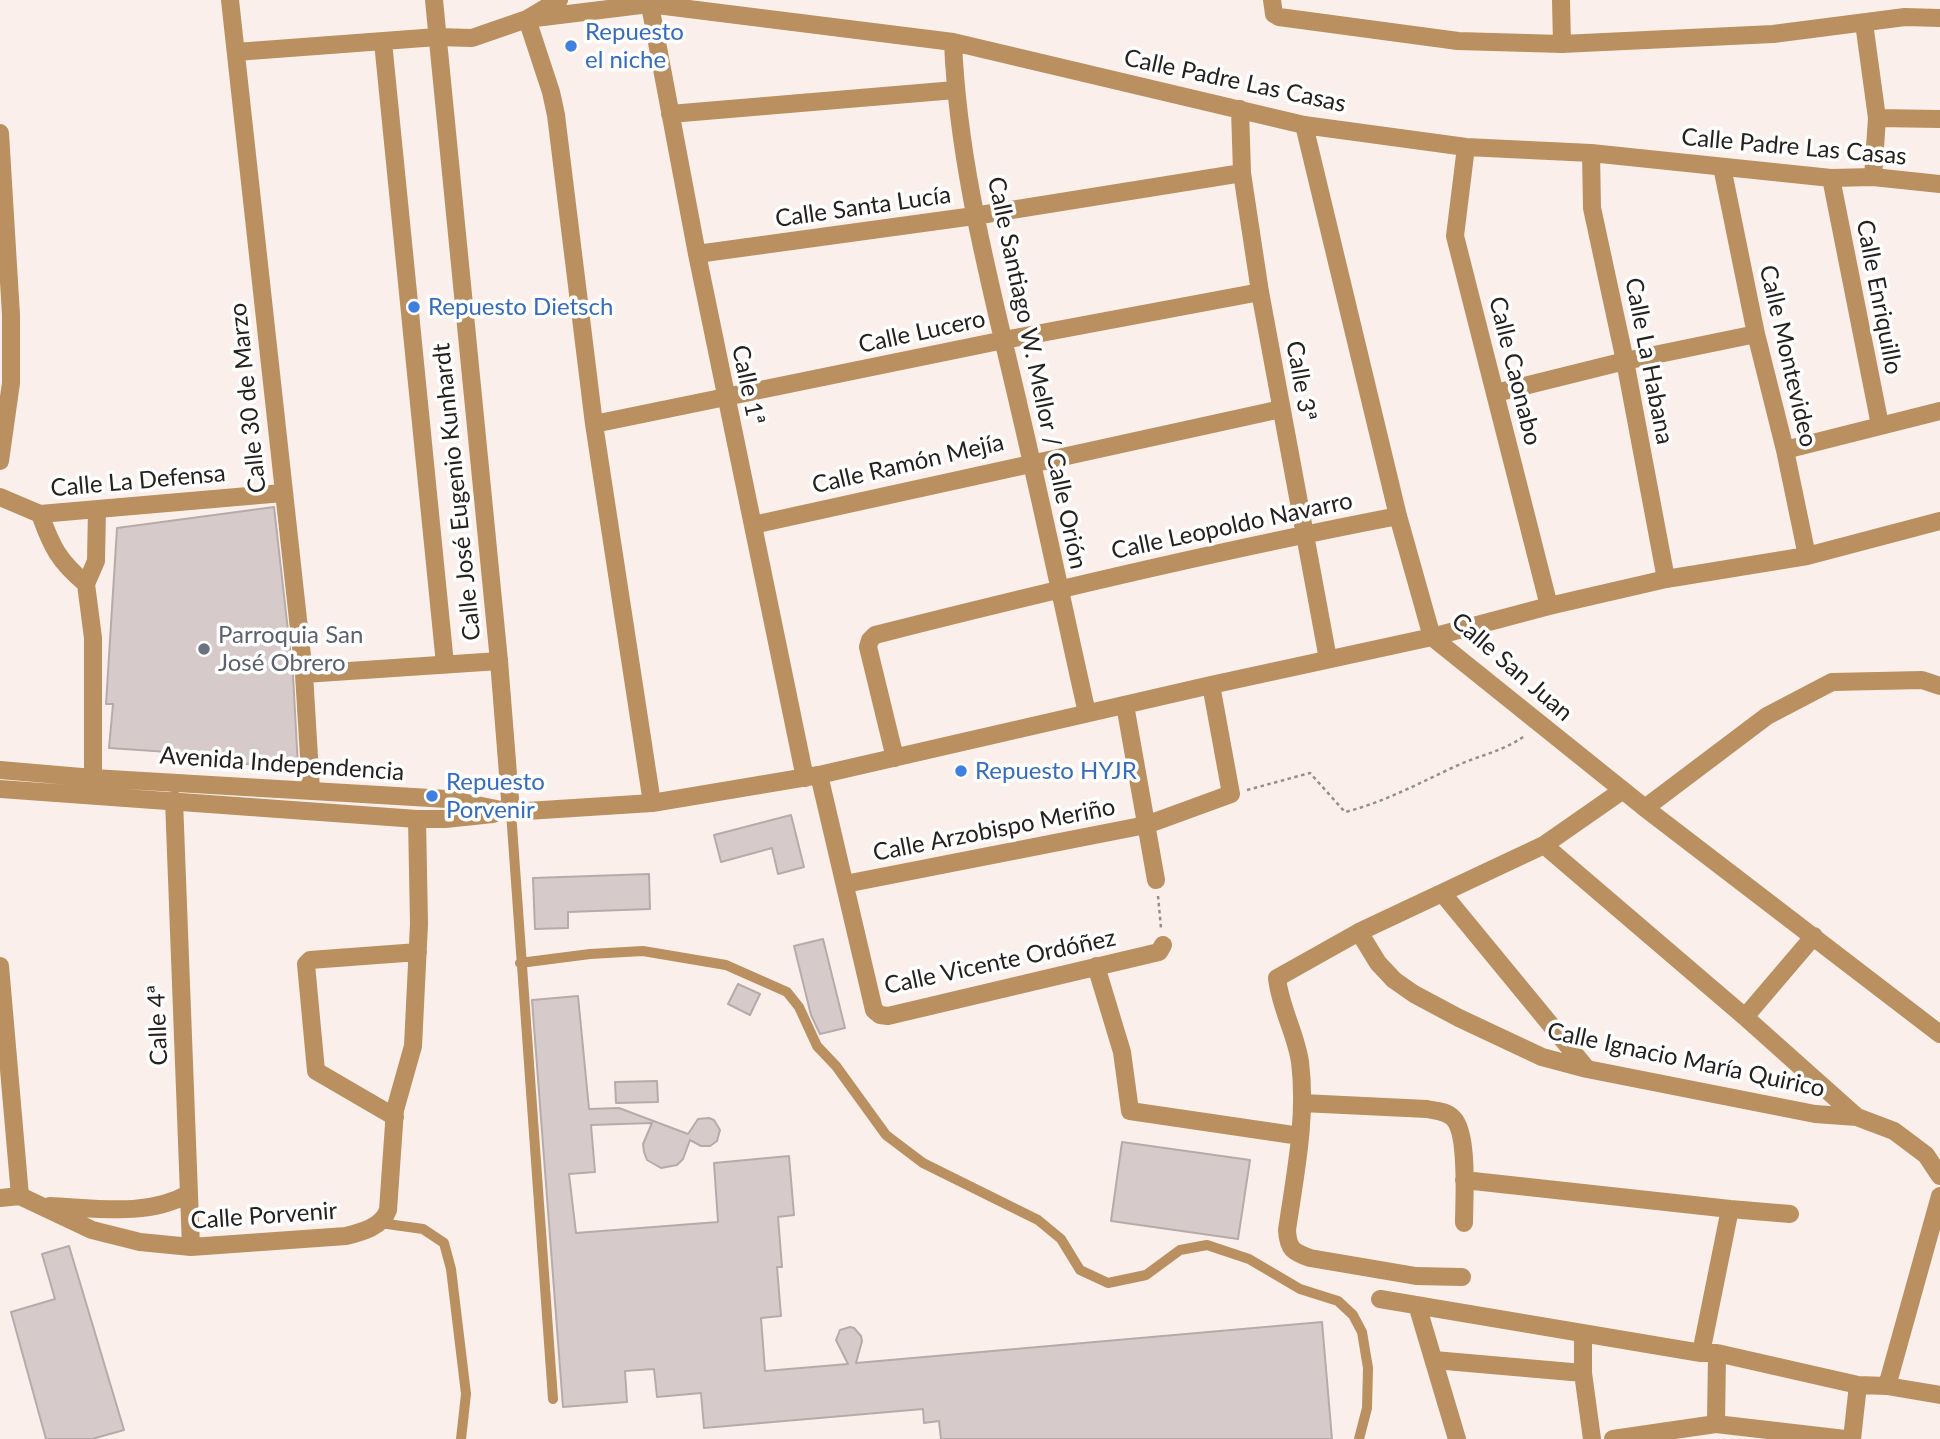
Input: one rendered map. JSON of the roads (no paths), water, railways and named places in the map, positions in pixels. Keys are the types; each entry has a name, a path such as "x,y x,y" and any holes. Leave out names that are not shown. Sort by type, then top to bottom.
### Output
{"street":[{"name":"Calle 30 de Marzo","path":"230,0 304,674 311,790"},
{"name":"Calle José Eugenio Kunhardt","path":"434,0 499,661 511,812"},
{"path":"236,52 437,37 472,38 527,19 559,0"},
{"path":"1272,0 1274,14 1279,17 1458,41 1562,44 1773,34 1905,17 1940,18"},
{"path":"1561,0 1562,44"},
{"name":"Calle Padre Las Casas","path":"527,19 649,2 953,42 1304,125 1466,147 1591,153 1831,177 1873,177 1940,184"},
{"name":"Calle 1ª","path":"649,2 752,524 812,777"},
{"path":"527,19 556,114 594,424 652,803"},
{"path":"1864,23 1877,118 1873,177"},
{"path":"383,41 445,664"},
{"name":"Calle Santiago W. Mellor / Calle Orión","path":"953,42 955,90 974,216 1087,713"},
{"path":"670,114 955,90"},
{"name":"Calle 3ª","path":"1240,109 1242,173 1260,292 1328,659"},
{"path":"1877,118 1940,119"},
{"name":"Calle San Juan","path":"1304,125 1398,516 1432,637 1645,808 1940,1034"},
{"path":"0,133 11,328 11,383 0,461"},
{"name":"Calle Caonabo","path":"1466,147 1455,236 1549,606"},
{"name":"Calle La Habana","path":"1591,153 1592,208 1625,360 1667,579"},
{"name":"Calle Montevideo","path":"1722,167 1756,334 1785,450 1807,556"},
{"name":"Calle Santa Lucía","path":"697,254 974,216 1242,173"},
{"name":"Calle Enriquillo","path":"1831,177 1880,425"},
{"name":"Calle Lucero","path":"594,424 1004,340 1260,292"},
{"path":"1496,393 1625,360 1756,334"},
{"name":"Calle Ramón Mejía","path":"752,524 1280,409"},
{"path":"1785,450 1940,411"},
{"name":"Calle La Defensa","path":"0,497 40,514 283,493"},
{"path":"93,778 93,638 86,584 96,561 97,509"},
{"name":"Calle La Defensa","path":"40,514 48,537 64,565 86,584"},
{"name":"Calle Leopoldo Navarro","path":"895,758 868,647 875,635 1059,588 1398,516"},
{"path":"511,812 652,803 812,777 1432,637 1667,579 1807,556 1940,521"},
{"path":"304,674 499,661"},
{"path":"1645,808 1767,716 1832,682 1922,680 1940,686"},
{"name":"Calle Arzobispo Meriño","path":"845,884 1146,825 1231,794 1210,685"},
{"path":"1125,705 1156,880"},
{"name":"Avenida Independencia","path":"0,770 447,799 511,812"},
{"name":"Calle Vicente Ordóñez","path":"812,777 845,884 874,1010 880,1015 888,1016 1159,952 1163,945"},
{"name":"Avenida Independencia","path":"0,789 417,819 511,812"},
{"path":"1462,1277 1416,1276 1310,1258 1294,1252 1288,1245 1287,1230 1303,1104 1297,1047 1277,978 1359,932 1545,845 1623,790"},
{"name":"Calle 4ª","path":"174,800 191,1247"},
{"path":"380,1223 388,1210 398,1095 412,1050 418,952 417,819"},
{"path":"1545,845 1857,1117"},
{"path":"1443,894 1587,1069"},
{"name":"Calle Ignacio María Quirico","path":"1359,932 1378,963 1414,994 1542,1057 1587,1069 1815,1114 1857,1117 1894,1131 1926,1155 1940,1176"},
{"path":"1745,1017 1814,936"},
{"path":"395,1117 316,1071 306,964 310,960 418,952"},
{"path":"0,966 20,1196"},
{"path":"1096,967 1122,1052 1130,1111 1300,1136"},
{"path":"1303,1104 1427,1109 1443,1112 1455,1120 1462,1136 1464,1223"},
{"path":"1464,1180 1790,1214"},
{"path":"40,1205 115,1209 172,1203 188,1194"},
{"name":"Calle Porvenir","path":"0,1198 20,1196 92,1230 140,1242 191,1247 345,1236 380,1223"},
{"path":"1887,1386 1940,1196"},
{"path":"1726,1430 1709,1353 1730,1209"},
{"path":"1380,1299 1709,1353 1858,1385 1887,1386 1940,1395"},
{"path":"1417,1305 1457,1439"},
{"path":"1583,1334 1583,1373 1592,1439"},
{"path":"1434,1360 1583,1373"},
{"path":"1852,1439 1858,1385"},
{"path":"1613,1439 1726,1430 1846,1439"}],"lane":[{"path":"511,812 553,1399"},
{"path":"520,963 590,954 643,951 726,965 787,992 799,1007 809,1034 817,1046 836,1066 886,1135 923,1163 1038,1220 1061,1240 1080,1270 1108,1283 1146,1275 1180,1250 1207,1245 1249,1259 1300,1289 1338,1301 1353,1315 1362,1332 1368,1367 1367,1408 1359,1439"},
{"path":"380,1223 424,1229 444,1243 451,1269 466,1394 461,1439"}],"place":[{"name":"Repuesto el niche","path":"571,46"},
{"name":"Repuesto Dietsch","path":"414,307"},
{"name":"Parroquia San José Obrero","path":"204,649"},
{"name":"Repuesto HYJR","path":"961,771"},
{"name":"Repuesto Porvenir","path":"432,796"}]}
